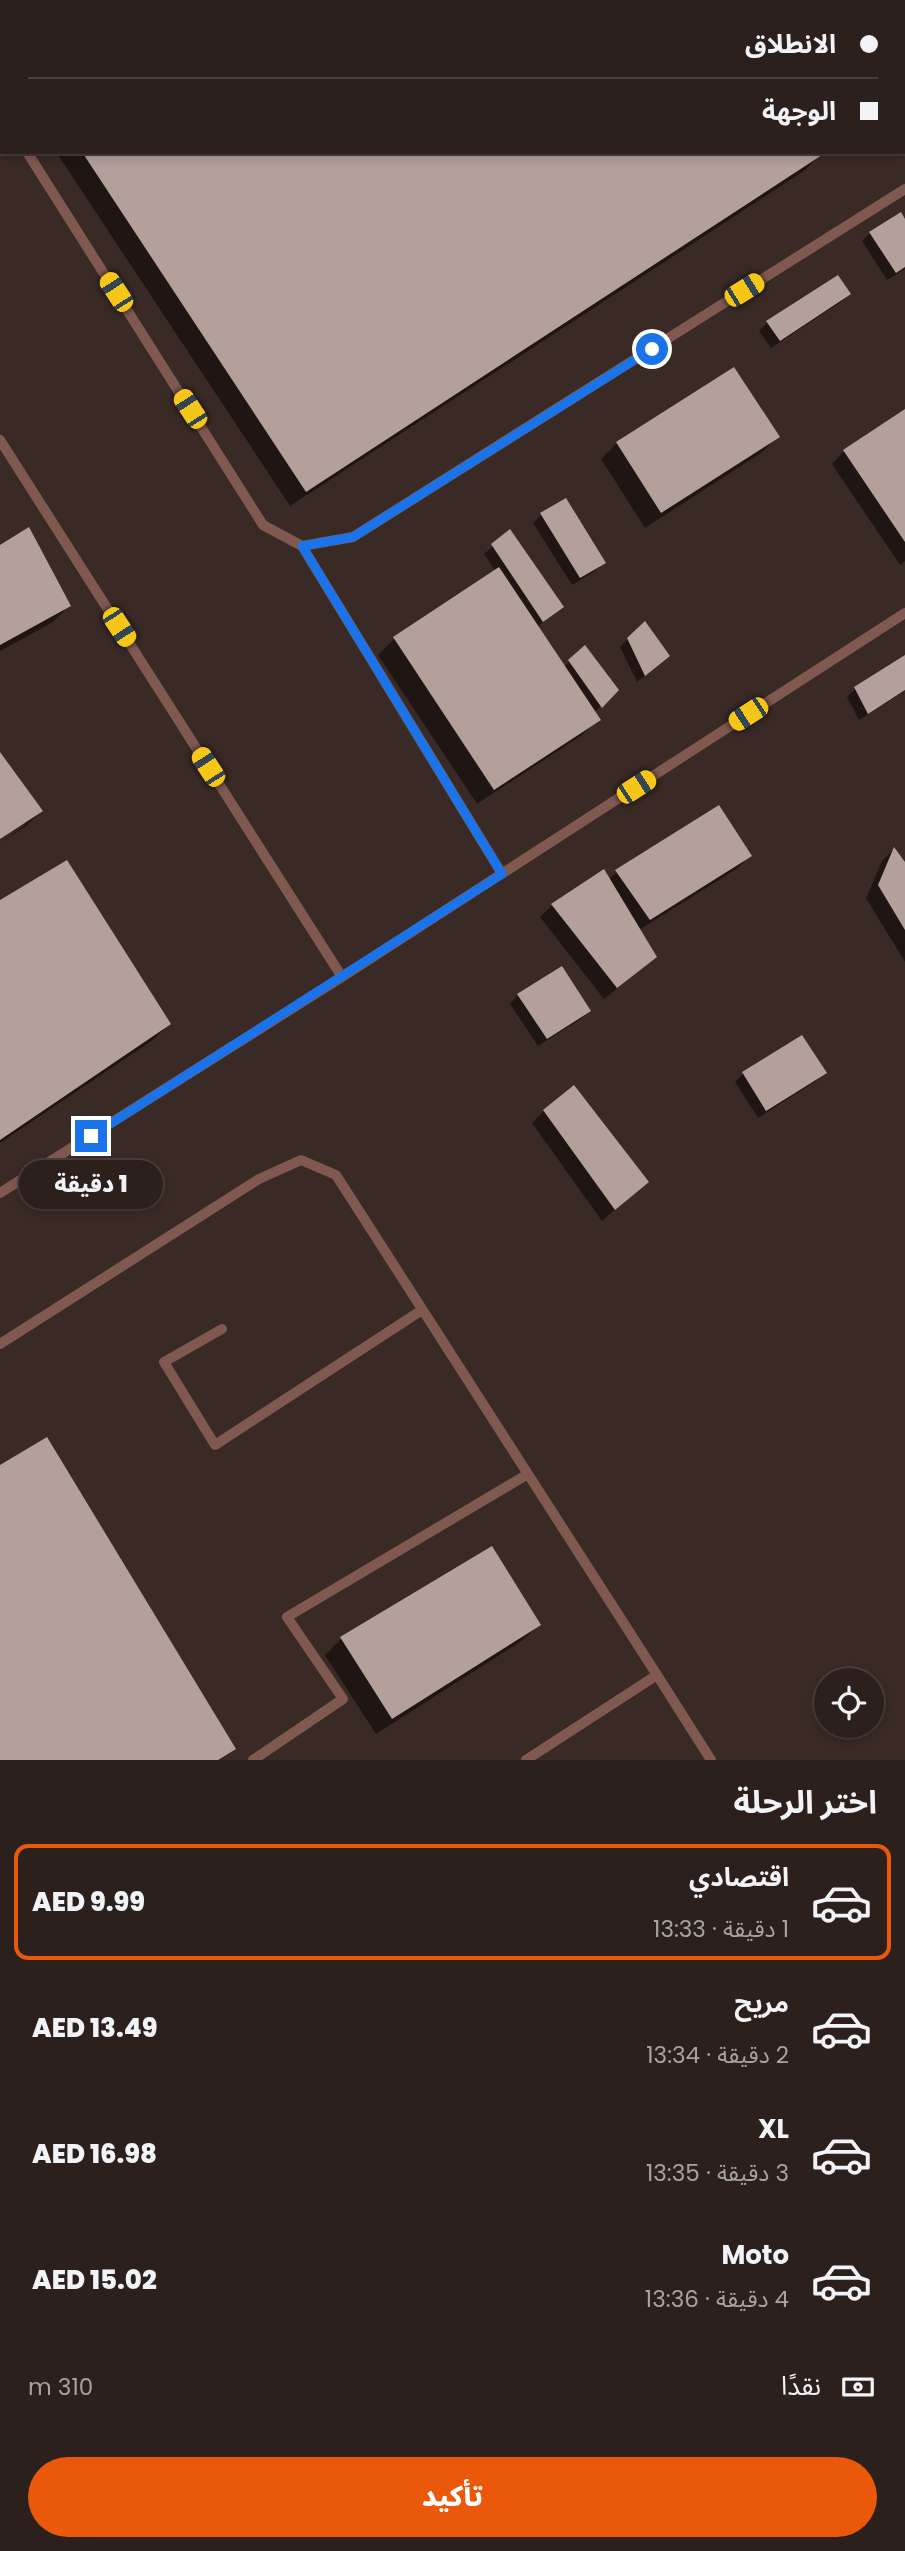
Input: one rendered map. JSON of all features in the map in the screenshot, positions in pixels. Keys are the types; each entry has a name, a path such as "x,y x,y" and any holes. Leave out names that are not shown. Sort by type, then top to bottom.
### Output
{"lane":[{"path":"28,154 263,525 302,546 502,874"},
{"path":"302,546 353,537 905,189"},
{"path":"0,440 342,977"},
{"path":"0,1193 342,977 905,613"},
{"path":"0,1344 259,1179 301,1160 336,1175 711,1760"},
{"path":"222,1329 164,1362 215,1446 422,1310"},
{"path":"253,1760 343,1699 287,1617 528,1474"},
{"path":"526,1760 657,1675"}],"building":[{"path":"83,154 822,155 306,492"},
{"path":"901,212 905,219 905,267 896,273 869,232"},
{"path":"838,275 851,294 780,341 766,321"},
{"path":"734,367 780,437 661,513 616,442"},
{"path":"905,409 905,542 843,450"},
{"path":"566,498 606,563 580,578 540,513"},
{"path":"29,527 71,606 0,645 0,545"},
{"path":"510,529 564,607 543,622 491,544"},
{"path":"499,567 601,720 494,790 393,637"},
{"path":"645,621 670,656 645,676 627,638"},
{"path":"585,645 619,690 602,708 568,660"},
{"path":"905,655 905,690 868,714 854,687"},
{"path":"0,752 43,811 0,839"},
{"path":"719,805 752,856 650,920 615,870"},
{"path":"894,847 905,862 905,930 878,885"},
{"path":"67,860 171,1024 0,1140 0,900"},
{"path":"604,869 657,957 617,988 551,904"},
{"path":"562,966 591,1011 547,1039 517,994"},
{"path":"802,1035 827,1073 766,1111 742,1072"},
{"path":"574,1085 649,1182 615,1210 543,1110"},
{"path":"47,1437 236,1749 218,1760 0,1760 0,1465"},
{"path":"492,1546 541,1625 392,1719 340,1637"}],"route":[{"path":"91,1136 502,874 302,546 353,537 652,349"}]}
